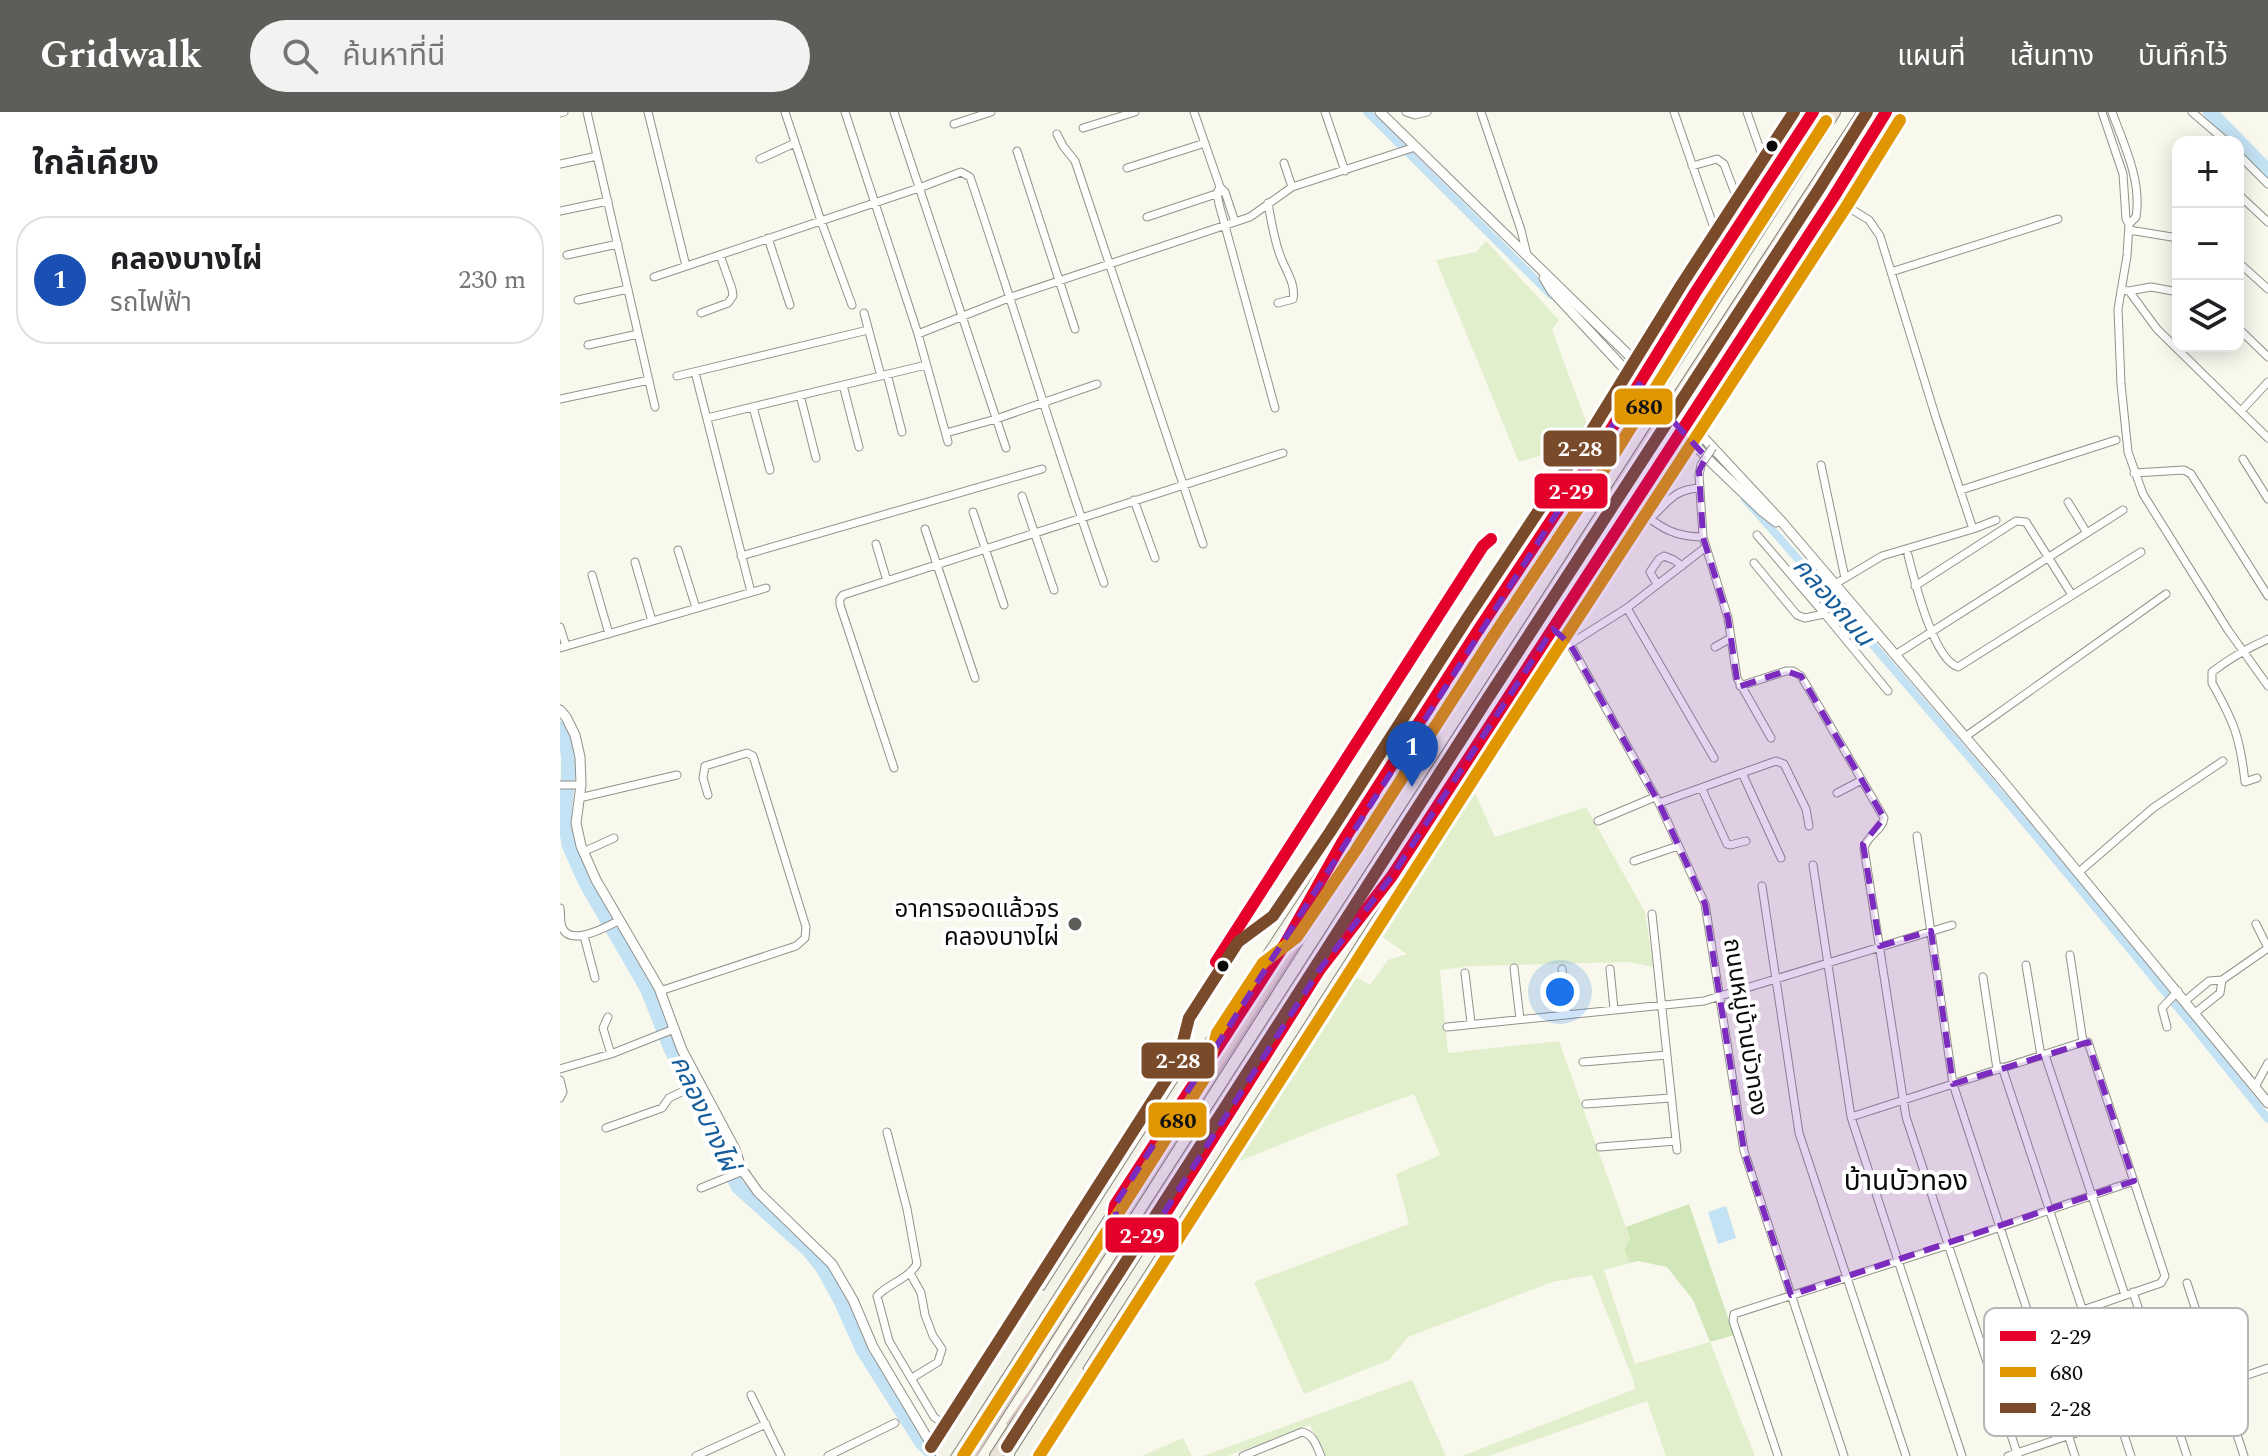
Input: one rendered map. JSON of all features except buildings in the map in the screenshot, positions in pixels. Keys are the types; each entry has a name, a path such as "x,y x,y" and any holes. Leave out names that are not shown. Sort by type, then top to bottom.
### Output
{"highway":[{"path":"1792,180 1821,112"},
{"path":"972,1451 1465,677 1664,378 1834,112"},
{"path":"1821,215 1866,112"},
{"path":"996,1456 1662,421 1866,112"},
{"path":"1401,753 1465,677"}],"main road":[{"path":"941,1454 963,1425 1193,1067 1401,753 1813,112"},
{"path":"1020,1456 1886,112"},
{"path":"1343,841 1285,944 1115,1205 1113,1222 1122,1234 1137,1239 1153,1230 1195,1169 1320,969 1392,876"},
{"path":"941,1454 950,1429 1024,1313 1056,1279"},
{"path":"1030,1456 1072,1389 1091,1344"}],"street":[{"path":"587,112 655,407"},
{"path":"648,112 686,266"},
{"path":"785,112 852,305"},
{"path":"845,112 918,334 947,438 1097,384"},
{"path":"894,112 1006,448"},
{"path":"954,124 991,112"},
{"path":"1083,128 1135,112"},
{"path":"1194,112 1231,223 1275,408"},
{"path":"1325,112 1345,171"},
{"path":"1380,112 1411,148 1646,372"},
{"path":"1390,122 1396,112"},
{"path":"1406,112 1415,115 1427,112"},
{"path":"1481,112 1517,217 1527,257"},
{"path":"1674,112 1722,251"},
{"path":"1747,112 1770,178"},
{"path":"2102,112 2126,189 2129,227 2125,290 2118,309 2121,384 2128,452 2134,473 2143,494 2228,630 2268,686"},
{"path":"2112,112 2127,152 2136,190 2136,217 2129,227"},
{"path":"2192,112 2220,136"},
{"path":"1057,134 1075,161 1203,544"},
{"path":"760,159 795,143"},
{"path":"1127,168 1205,143"},
{"path":"918,334 1011,297 1250,217 1292,187 1411,148"},
{"path":"1017,151 1075,329"},
{"path":"560,164 597,156"},
{"path":"1692,166 1717,159 1724,164 1744,217"},
{"path":"2244,160 2268,184"},
{"path":"1284,163 1292,187"},
{"path":"654,277 961,172 970,177 1104,583"},
{"path":"1147,217 1221,191"},
{"path":"1833,198 1859,213 1880,236 1973,529"},
{"path":"2244,200 2268,222"},
{"path":"560,211 608,201"},
{"path":"1268,203 1277,245 1295,294 1293,299 1278,303"},
{"path":"1891,272 2058,219"},
{"path":"2129,227 2172,237"},
{"path":"768,238 790,305"},
{"path":"567,255 618,244"},
{"path":"701,313 728,303 733,296 720,255"},
{"path":"1536,265 1552,291 1711,462 1762,511 1790,531"},
{"path":"2244,267 2268,289"},
{"path":"2125,290 2151,287 2172,291"},
{"path":"578,300 628,289"},
{"path":"2125,290 2157,329 2268,438"},
{"path":"864,313 902,432"},
{"path":"677,376 868,330"},
{"path":"588,345 638,334"},
{"path":"2244,334 2268,357"},
{"path":"707,418 926,365"},
{"path":"695,372 751,592"},
{"path":"560,399 649,380"},
{"path":"2241,411 2268,382"},
{"path":"843,385 859,447"},
{"path":"800,395 816,458"},
{"path":"753,407 770,470"},
{"path":"1688,421 1790,531 1835,584 1841,597 1895,655 2079,872 2175,994 2185,1001 2268,1103"},
{"path":"1961,490 2116,440"},
{"path":"1713,447 1699,471 1703,537 1728,618 1737,678 1771,738"},
{"path":"894,768 840,605 843,595 1283,453"},
{"path":"2243,459 2268,499"},
{"path":"1821,465 1845,578"},
{"path":"741,556 1042,469"},
{"path":"2134,473 2184,470 2191,474 2268,596"},
{"path":"1650,519 1679,491 1700,488"},
{"path":"1022,496 1054,590"},
{"path":"1134,500 1155,558"},
{"path":"2068,502 2087,533"},
{"path":"1633,507 1679,536 1703,537"},
{"path":"1895,655 2123,510"},
{"path":"973,512 1004,605"},
{"path":"1835,584 1889,553 1996,520"},
{"path":"1915,586 2016,521 2026,522 2072,595"},
{"path":"925,529 975,678"},
{"path":"1757,535 1888,691"},
{"path":"876,544 887,581"},
{"path":"1570,644 1627,608 1706,547"},
{"path":"678,550 696,608"},
{"path":"1908,555 1931,630 1950,663 1958,667 2141,552"},
{"path":"1657,584 1650,572 1659,559 1669,557 1682,566"},
{"path":"635,562 652,621"},
{"path":"1754,563 1797,615 1805,618 1824,612 1841,597"},
{"path":"592,575 609,634"},
{"path":"560,627 563,647 766,588"},
{"path":"1965,737 2166,594"},
{"path":"1627,608 1714,758"},
{"name":"ถนนหมู่บ้านบัวทอง","path":"1553,630 1570,644 1657,800 1705,904 1744,1151 1844,1456"},
{"path":"1715,647 1731,638"},
{"path":"2257,778 2245,782 2241,745 2211,677 2212,672 2244,650 2268,639"},
{"path":"1740,686 1786,671 1801,676 1884,821 1866,840 1864,848 1903,1101 1984,1353"},
{"path":"560,710 575,735 580,757 576,823 583,852 618,921 660,991 672,1030 735,1149 740,1172 832,1264 853,1300 873,1347 928,1439 941,1454"},
{"path":"660,991 781,952 805,938 806,927 753,756 747,753 705,766 703,778 708,795"},
{"path":"1598,821 1657,800 1702,789 1776,761 1784,764 1806,809 1809,826"},
{"path":"2079,872 2153,808 2223,761"},
{"path":"1742,773 1781,858"},
{"path":"579,798 677,775"},
{"path":"1837,793 1862,780"},
{"path":"563,785 579,785"},
{"path":"1702,789 1727,844 1746,841"},
{"path":"1917,836 1953,1084 2026,1308"},
{"path":"583,852 614,838"},
{"path":"1634,861 1678,846"},
{"path":"1813,865 1851,1117 1962,1456"},
{"path":"1762,886 1799,1133 1906,1456"},
{"path":"560,908 562,927 567,933 584,936 618,921"},
{"path":"1600,1147 1676,1146 1652,914"},
{"path":"2185,1001 2209,981 2222,980 2268,948 2256,924"},
{"path":"1447,1027 1704,1001 1952,925"},
{"path":"584,936 595,978"},
{"path":"2070,955 2083,1042"},
{"path":"2026,965 2043,1055 2134,1308"},
{"path":"1514,968 1520,1019"},
{"path":"1562,969 1567,1014"},
{"path":"1610,969 1614,1009"},
{"path":"1465,973 1471,1023"},
{"path":"1983,977 2000,1068 2082,1308"},
{"path":"2195,1013 2220,993 2222,980"},
{"path":"2167,1027 2163,1004 2175,994"},
{"path":"608,1017 603,1028 611,1054"},
{"path":"560,1069 611,1054 672,1030"},
{"path":"1851,1117 2088,1042 2165,1276 2161,1283 2089,1308"},
{"path":"1583,1062 1667,1055"},
{"path":"2255,1087 2268,1063"},
{"path":"560,1080 563,1092 560,1098"},
{"path":"606,1128 662,1108 669,1098 698,1083"},
{"path":"1586,1104 1671,1098"},
{"path":"887,1132 918,1258 910,1273 877,1296 889,1341 934,1417 950,1429"},
{"path":"701,1188 740,1172"},
{"path":"1778,1456 1732,1317 1737,1313 2134,1181"},
{"path":"910,1273 921,1293 933,1336 942,1349 938,1362 912,1378"},
{"path":"2187,1283 2195,1308"},
{"path":"2248,1375 2268,1368"},
{"path":"751,1395 781,1456"},
{"path":"828,1456 895,1423"},
{"path":"696,1456 766,1424"},
{"path":"1243,1456 1264,1452 1302,1432 1312,1437 1321,1456"},
{"path":"2012,1436 2018,1455"},
{"path":"2008,1456 2066,1436"},
{"path":"2068,1436 2075,1456"},
{"path":"2125,1436 2131,1456"},
{"path":"2181,1436 2187,1456"},
{"path":"2237,1436 2244,1456"}],"highlighted area":[{"path":"1639,384 1706,457 1699,471 1703,537 1728,618 1738,687 1786,671 1801,676 1884,818 1863,844 1880,946 1931,931 1953,1084 2088,1042 2134,1181 1791,1295 1744,1151 1705,904 1659,803 1570,644 1553,629 1392,876 1320,969 1153,1230 1137,1239 1117,1229 1115,1205"}],"green space":[{"path":"1486,241 1559,320 1552,330 1590,432 1577,445 1519,462 1436,260 1476,252"},
{"path":"1469,780 1495,837 1586,807 1645,912 1653,967 1630,962 1472,966 1440,970 1448,1053 1559,1041 1630,1239 1624,1250 1630,1263 1604,1270 1635,1364 1710,1342 1755,1456 1666,1456 1647,1401 1489,1456 1462,1456 1635,1389 1592,1275 1552,1282 1408,1337 1389,1360 1304,1394 1254,1282 1409,1224 1396,1174 1440,1155 1414,1094 1225,1167 1221,1163 1344,970 1370,985 1388,960 1407,954 1371,929"},
{"path":"1689,1204 1734,1335 1710,1342 1693,1300 1667,1267 1638,1261 1630,1263 1624,1250 1630,1239 1626,1227"},
{"path":"1412,1380 1446,1456 1325,1456 1310,1425 1228,1456 1203,1456"},
{"path":"1183,1438 1192,1456 1142,1456"}],"water":[{"path":"1726,1206 1736,1238 1718,1244 1708,1212"}],"waterway":[{"name":"คลองถนน","path":"1367,112 1551,295"},
{"path":"2210,112 2268,171"},
{"name":"คลองถนน","path":"1745,499 2010,806 2268,1119"},
{"name":"คลองบางไผ่","path":"560,728 568,754 564,819 569,846 585,882 647,989 671,1050 715,1130 738,1187 808,1250 822,1267 862,1349 921,1442 935,1456"}],"railway":[{"path":"976,1456 1037,1355 1317,919"},
{"path":"1007,1424 1050,1363 1330,928"}],"transit line":[{"name":"2-28","path":"931,1447 1178,1061 1189,1018 1238,942 1273,916 1330,832 1589,435 1794,112"},
{"name":"2-29","path":"1813,112 1695,293 1602,444 1343,841 1285,944 1115,1205 1114,1217 1120,1232 1134,1237 1143,1235 1160,1222 1320,969 1392,876 1886,112"},
{"name":"2-28","path":"1007,1447 1867,112"},
{"name":"680","path":"1039,1456 1900,120"},
{"name":"680","path":"963,1456 1206,1076 1217,1033 1263,963 1297,937 1356,850 1615,453 1826,121"},
{"name":"2-29","path":"1216,962 1483,546 1491,539"}],"place":[{"name":"คลองบางไผ่","path":"1412,787"},
{"name":"อาคารจอดแล้วจร คลองบางไผ่","path":"1075,924"}],"district":[{"name":"บ้านบัวทอง","path":"1906,1181"}]}
